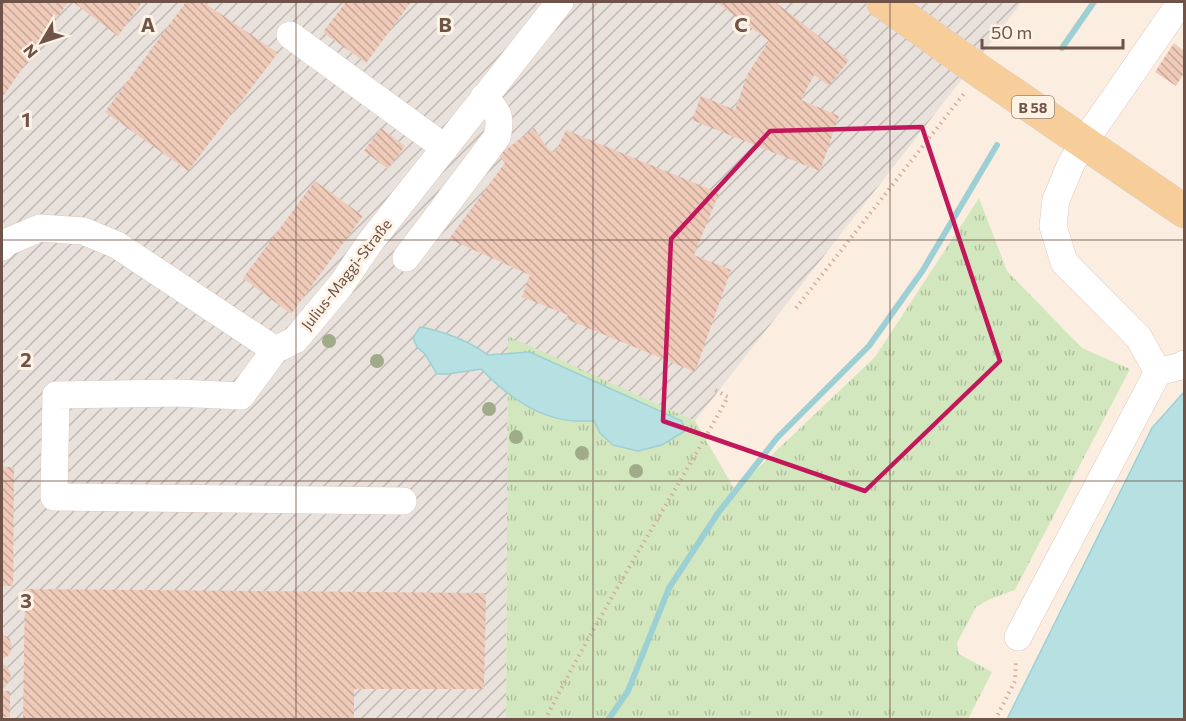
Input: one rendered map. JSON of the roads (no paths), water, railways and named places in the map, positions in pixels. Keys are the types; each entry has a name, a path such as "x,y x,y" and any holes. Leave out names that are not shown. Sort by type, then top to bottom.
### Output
{"main road":[{"name":"B 58","path":"883,2 1185,211"}],"street":[{"name":"Julius-Maggi-Straße","path":"275,350 295,340 341,285 371,241 560,2"},
{"path":"1158,372 1139,338 1065,262 1053,226 1056,200 1071,164 1181,2"},
{"path":"290,35 445,147"},
{"path":"406,258 497,136 500,123 498,112 484,97"},
{"path":"2,247 7,242 40,228 83,231 117,245 275,350 241,396 177,393 56,395 54,497 403,501"},
{"path":"1018,637 1158,372 1185,364"}],"water":[{"path":"420,327 456,337 488,355 530,352 682,421 685,431 662,445 638,451 613,445 600,433 594,421 561,419 536,411 501,388 481,369 437,374 413,338"},
{"path":"1184,392 1184,719 1007,719 1152,428"}],"waterway":[{"path":"1062,48 1094,2"},
{"path":"608,720 628,691 669,588 718,513 777,438 869,346 923,270 997,145"}]}
